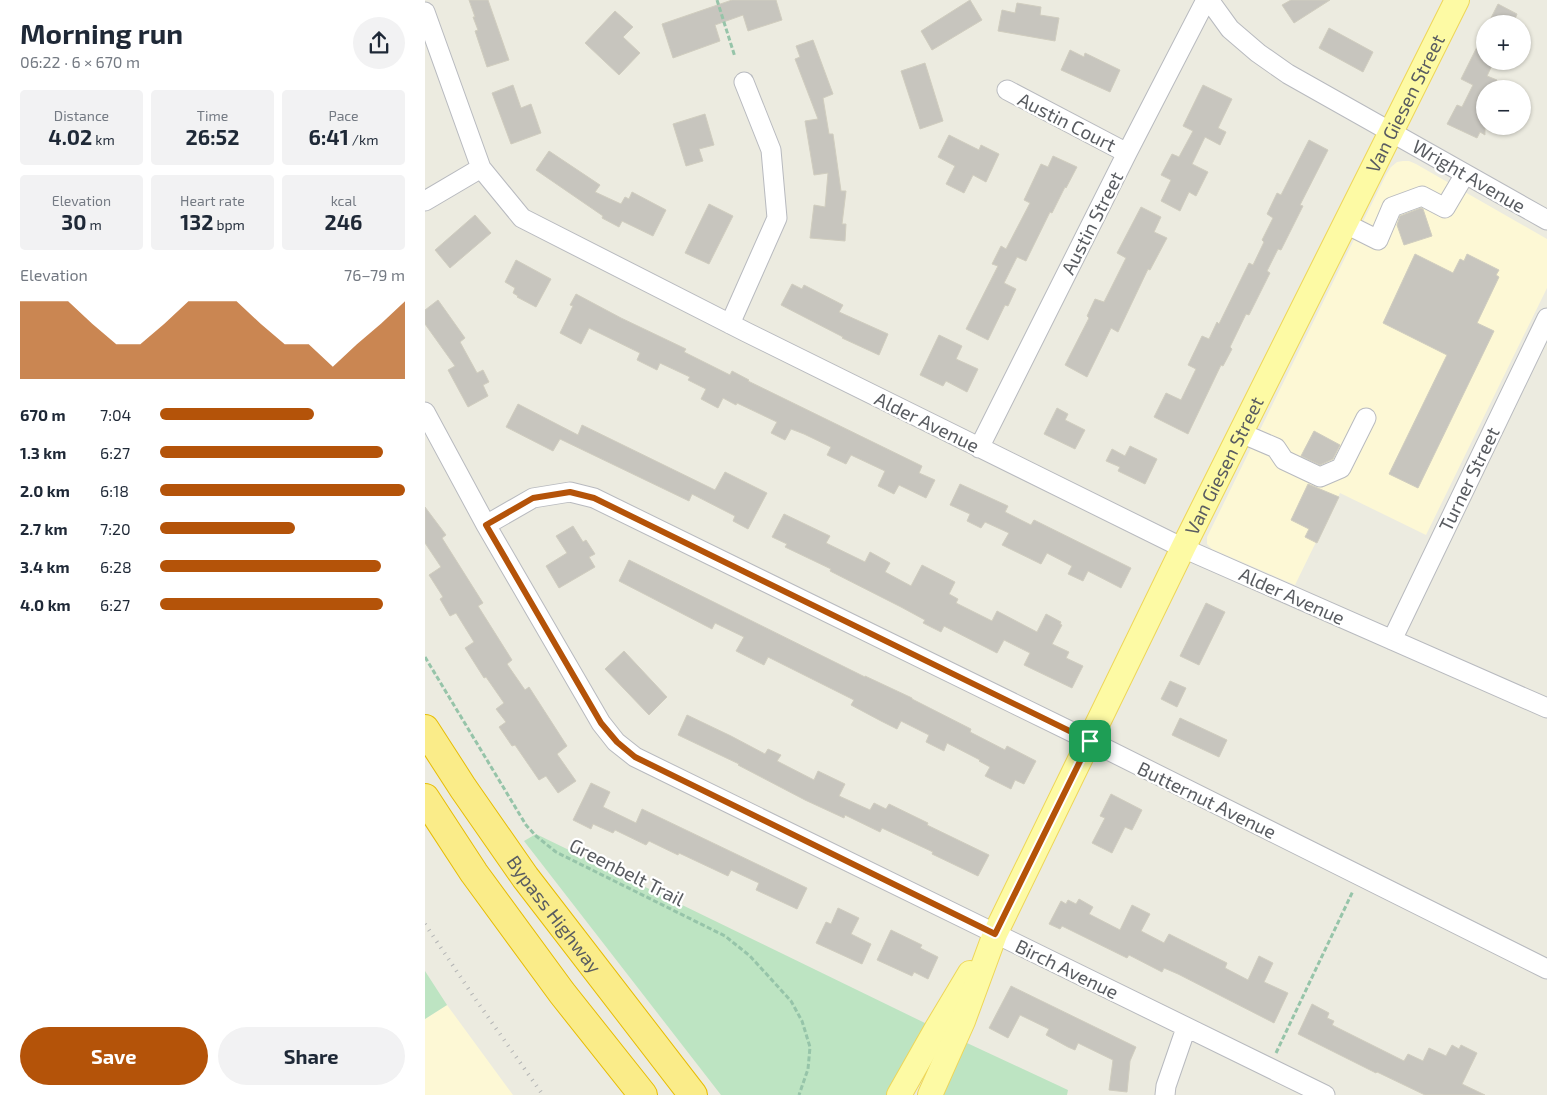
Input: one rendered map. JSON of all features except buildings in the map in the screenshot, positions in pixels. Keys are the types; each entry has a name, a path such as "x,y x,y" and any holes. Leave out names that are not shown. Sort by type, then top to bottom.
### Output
{"highway":[{"name":"Bypass Highway","path":"425,728 463,788 525,877 693,1095"},
{"name":"Bypass Highway","path":"425,798 475,873 562,993 643,1095"}],"main road":[{"name":"Van Giesen Street","path":"930,1095 963,1021 995,934 1183,548 1457,0"},
{"name":"Van Giesen Street","path":"899,1095 949,1006 995,934"}],"street":[{"name":"Wright Avenue","path":"1207,0 1230,29 1258,53 1288,74 1547,220"},
{"name":"Austin Street","path":"979,448 1127,153 1207,0"},
{"name":"Alder Avenue","path":"425,12 481,168 522,218 730,324 1183,548 1547,708"},
{"path":"730,324 777,218 771,150 744,82"},
{"name":"Austin Court","path":"1007,90 1127,153"},
{"path":"425,201 481,168"},
{"path":"1346,224 1378,240 1392,207 1422,196 1445,208 1465,174"},
{"name":"Turner Street","path":"1391,640 1547,318"},
{"name":"Birch Avenue","path":"425,412 486,525 601,723 617,742 635,757 1325,1095"},
{"path":"1241,433 1276,448 1284,460 1320,477 1341,468 1366,418"},
{"name":"Butternut Avenue","path":"486,525 533,498 570,492 594,498 1547,968"},
{"path":"1165,1095 1166,1086 1186,1028"}],"path":[{"path":"717,0 735,57"},
{"name":"Greenbelt Trail","path":"425,657 517,811 536,836 557,852 725,936 750,956 791,1001 802,1020 810,1047 808,1069 799,1095"},
{"path":"1276,1053 1355,888"}],"shaded area":[{"path":"1403,161 1416,164 1547,239 1547,288 1426,535 1340,493 1295,585 1212,549 1207,544 1207,537 1386,175 1397,162"},
{"path":"447,1005 513,1095 425,1095 425,1019"}],"green space":[{"path":"536,834 927,1024 886,1095 721,1095 524,841"},
{"path":"425,971 447,1005 425,1019"},
{"path":"967,1043 1068,1090 1067,1095 940,1095 959,1044"}],"railway":[{"path":"425,924 543,1095"}],"route":[{"path":"570,492 594,498 1090,741 995,934 635,757 617,742 601,723 486,525 533,498 570,492"}]}
